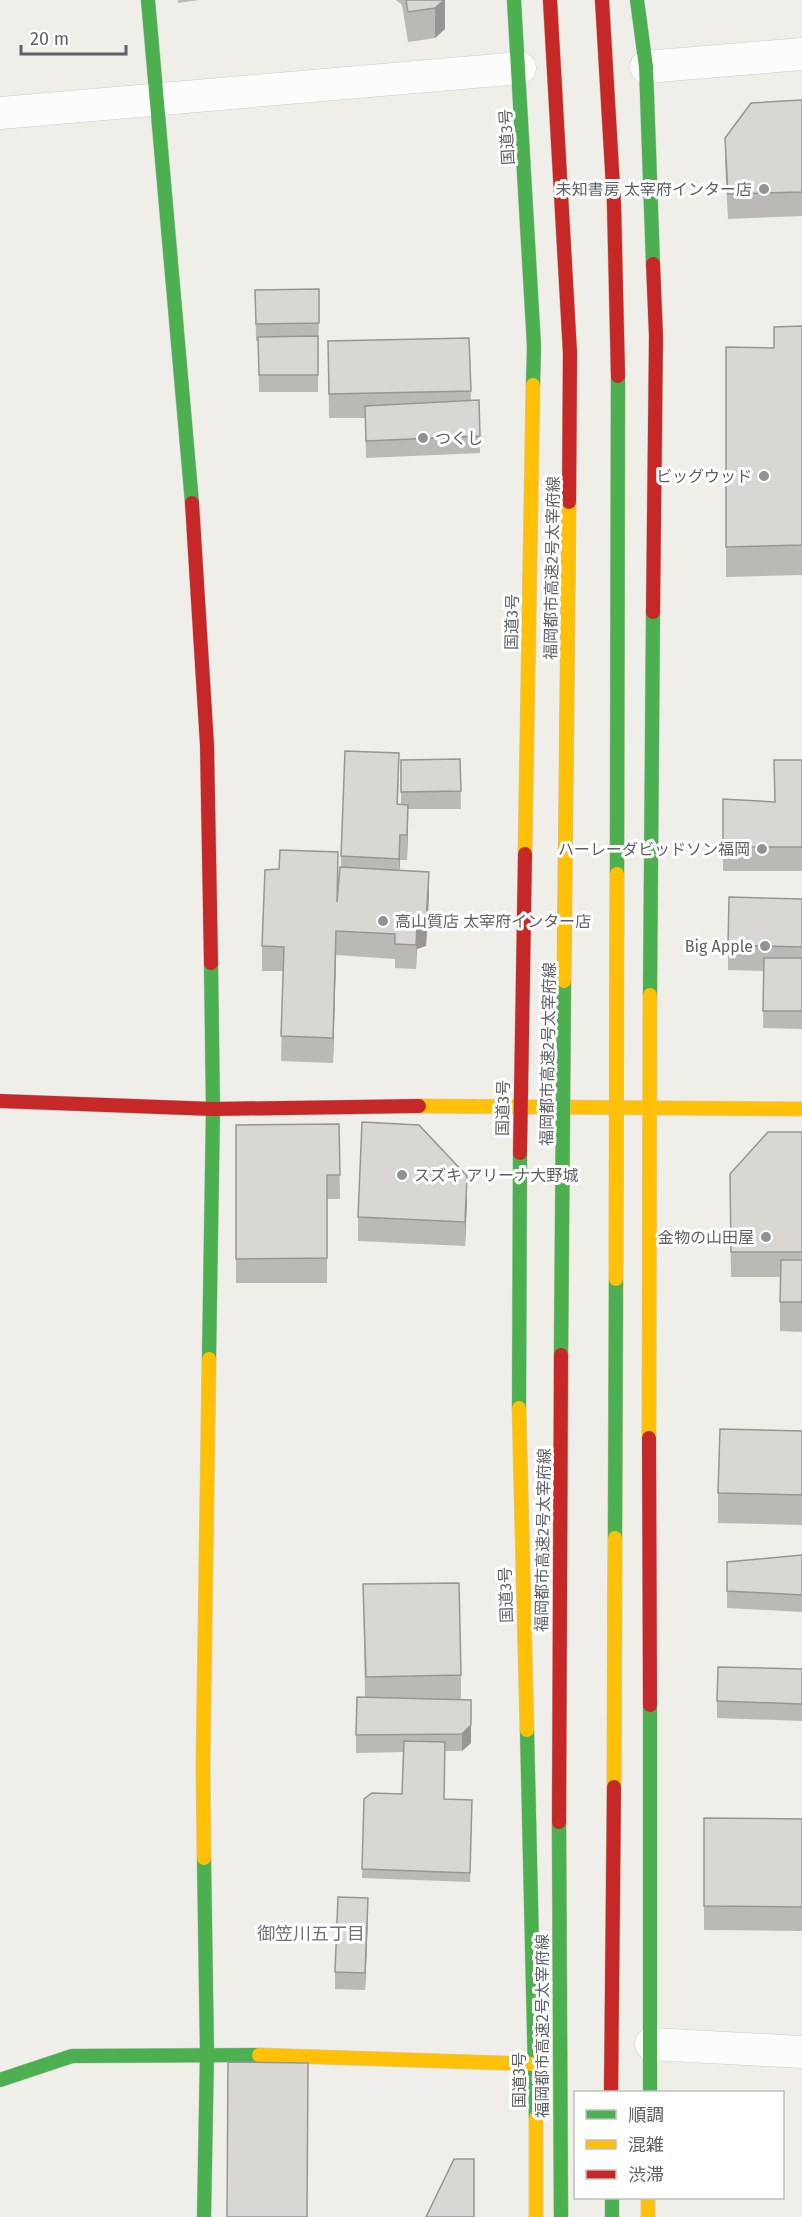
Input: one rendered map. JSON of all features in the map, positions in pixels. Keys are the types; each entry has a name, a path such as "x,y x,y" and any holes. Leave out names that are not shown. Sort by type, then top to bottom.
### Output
{"main road":[{"path":"148,0 189,448 206,733 213,1109 203,1764 207,2053 204,2217"},
{"name":"国道3号","path":"514,0 520,68 534,346 520,1105 519,1441 536,2064 536,2217"},
{"name":"福岡都市高速2号太宰府線","path":"550,0 570,353 558,1692 561,2217"},
{"path":"602,0 607,64 617,351 616,1229 611,2091"},
{"path":"637,0 646,67 656,336 649,1106 650,2091"},
{"path":"0,1101 213,1109 520,1105 802,1109"},
{"path":"0,2080 72,2056 207,2053 536,2064"},
{"path":"612,2199 612,2217"},
{"path":"648,2199 648,2217"}],"street":[{"path":"646,67 802,54"},
{"path":"0,113 520,68"},
{"path":"651,2044 802,2052"}],"building":[{"path":"406,0 444,0 435,8 408,12"},
{"name":"未知書房 太宰府インター店","path":"802,100 802,192 728,194 725,138 751,103"},
{"path":"319,289 319,323 256,324 255,290"},
{"name":"ビッグウッド","path":"802,326 802,545 726,547 726,347 774,348 774,327"},
{"path":"318,336 318,375 259,375 258,337"},
{"path":"469,338 471,391 329,394 328,341"},
{"path":"479,400 480,436 366,441 365,406"},
{"path":"345,751 399,753 397,804 408,805 407,835 400,835 399,859 341,856"},
{"path":"460,759 461,791 401,792 401,760"},
{"name":"ハーレーダビッドソン福岡","path":"774,760 802,760 802,847 723,847 723,799 775,802"},
{"path":"280,850 338,852 337,902 340,867 429,872 426,922 417,925 416,945 395,944 395,934 336,931 333,1038 281,1036 284,947 262,946 265,870 279,869"},
{"path":"729,897 802,899 802,947 728,945"},
{"path":"764,958 802,958 802,1011 763,1011"},
{"name":"スズキ アリーナ大野城","path":"362,1122 419,1125 467,1176 465,1222 358,1217"},
{"path":"339,1124 340,1175 327,1175 327,1258 236,1259 236,1125"},
{"name":"金物の山田屋","path":"768,1132 802,1132 802,1252 731,1252 730,1174"},
{"path":"781,1260 802,1260 802,1302 780,1302"},
{"path":"720,1429 802,1431 802,1495 718,1493"},
{"path":"802,1555 802,1595 727,1591 727,1562"},
{"path":"459,1583 461,1675 366,1677 363,1584"},
{"path":"718,1667 802,1669 802,1704 717,1701"},
{"path":"357,1697 471,1700 471,1725 462,1734 356,1735"},
{"path":"404,1741 445,1742 444,1799 472,1800 470,1873 362,1869 364,1799 372,1793 402,1794"},
{"path":"704,1818 802,1819 802,1907 704,1906"},
{"path":"338,1897 368,1898 365,1973 335,1972"},
{"path":"228,2062 308,2063 307,2217 227,2217"},
{"path":"454,2159 474,2159 474,2217 426,2217"}],"traffic: fast":[{"path":"148,0 192,503"},
{"path":"514,0 534,346 533,385"},
{"path":"637,0 646,67 653,264"},
{"path":"617,874 618,376"},
{"path":"650,995 653,612"},
{"path":"209,1359 213,1109 211,963"},
{"path":"561,1355 564,981"},
{"path":"519,1408 520,1153"},
{"path":"615,1538 616,1279"},
{"path":"650,1705 650,2091"},
{"path":"527,1730 536,2118"},
{"path":"559,1822 561,2217"},
{"path":"204,1858 207,2053 204,2217"},
{"path":"0,2080 72,2056 259,2055"},
{"path":"612,2199 612,2217"}],"traffic: slow":[{"path":"525,854 533,385"},
{"path":"564,981 569,502"},
{"path":"616,1279 617,874"},
{"path":"649,1438 650,995"},
{"path":"419,1106 802,1109"},
{"path":"204,1858 203,1765 209,1359"},
{"path":"519,1408 527,1730"},
{"path":"614,1787 615,1538"},
{"path":"259,2055 536,2064"},
{"path":"536,2118 536,2217"},
{"path":"648,2199 648,2217"}],"traffic: jam":[{"path":"550,0 570,353 569,502"},
{"path":"602,0 614,204 618,376"},
{"path":"653,264 656,336 653,612"},
{"path":"192,503 207,745 211,963"},
{"path":"520,1153 525,854"},
{"path":"0,1101 213,1109 419,1106"},
{"path":"559,1822 561,1355"},
{"path":"649,1438 650,1705"},
{"path":"611,2091 614,1787"}],"place":[{"name":"未知書房 太宰府インター店","path":"764,189"},
{"name":"つくし","path":"423,438"},
{"name":"ビッグウッド","path":"764,476"},
{"name":"ハーレーダビッドソン福岡","path":"762,849"},
{"name":"高山質店 太宰府インター店","path":"383,921"},
{"name":"Big Apple","path":"765,946"},
{"name":"スズキ アリーナ大野城","path":"402,1175"},
{"name":"金物の山田屋","path":"766,1237"}],"district":[{"name":"御笠川五丁目","path":"311,1934"}]}
